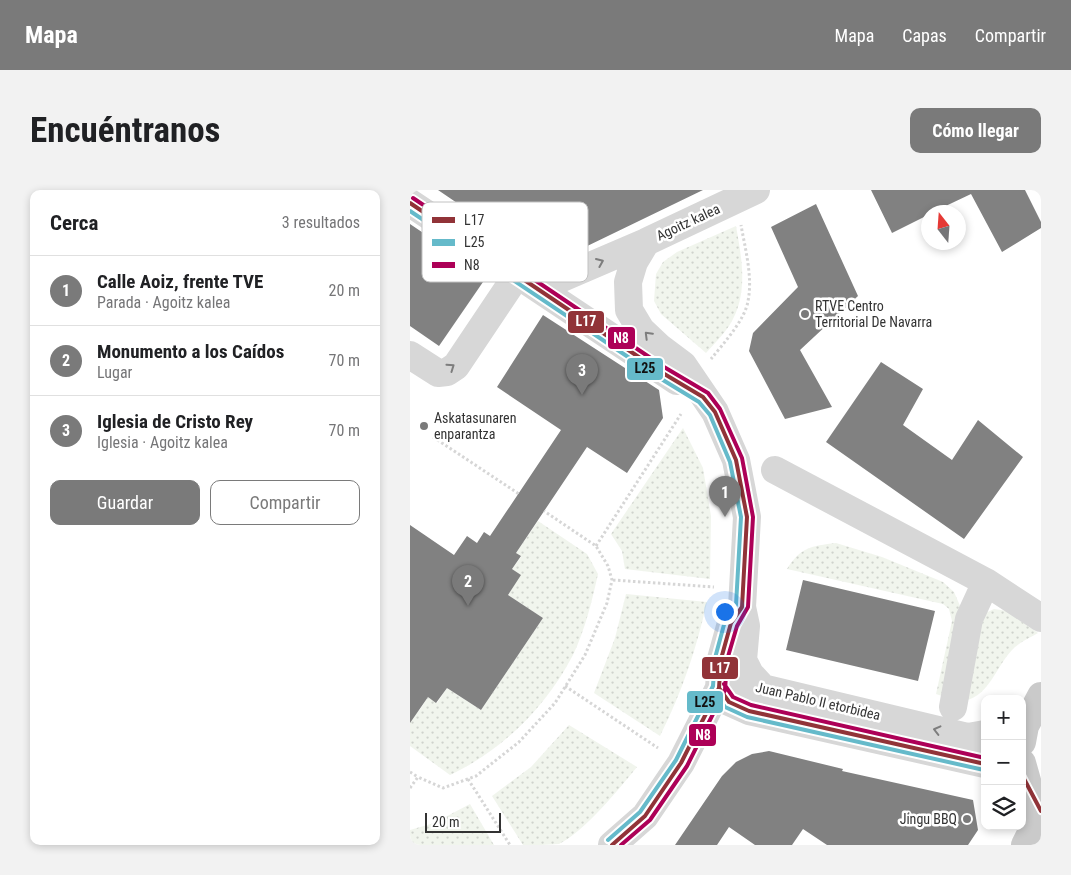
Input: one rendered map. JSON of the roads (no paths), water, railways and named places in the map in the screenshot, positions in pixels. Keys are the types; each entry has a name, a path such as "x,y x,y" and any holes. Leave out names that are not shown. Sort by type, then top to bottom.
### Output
{"main road":[{"path":"1026,725 1041,696"},
{"path":"1025,845 1041,812 1031,795 1026,780"}],"street":[{"name":"Agoitz kalea","path":"588,261 646,242 756,190"},
{"path":"410,202 422,210"},
{"name":"Agoitz kalea","path":"646,242 634,262 628,282 629,310 642,330 683,365 715,412 736,460 748,517 742,607 746,626 743,660 750,674 763,688"},
{"path":"410,354 438,373 448,372 456,366 527,282"},
{"name":"Agoitz kalea","path":"529,282 662,372 703,397"},
{"path":"775,470 986,582 1041,618"},
{"path":"953,707 969,619 986,582"},
{"name":"Agoitz kalea","path":"612,845 645,816 681,763 720,688 721,659 731,623 742,607"},
{"name":"Juan Pablo II etorbidea","path":"981,735 968,737 745,684 720,688 730,702 749,711 981,763"}],"place":[{"name":"RTVE Centro Territorial De Navarra","path":"805,314"},
{"name":"Iglesia de Cristo Rey","path":"582,395"},
{"name":"Askatasunaren enparantza","path":"424,426"},
{"name":"Calle Aoiz, frente TVE","path":"725,517"},
{"name":"Monumento a los Caídos","path":"468,606"},
{"name":"Jingu BBQ","path":"967,819"}]}
